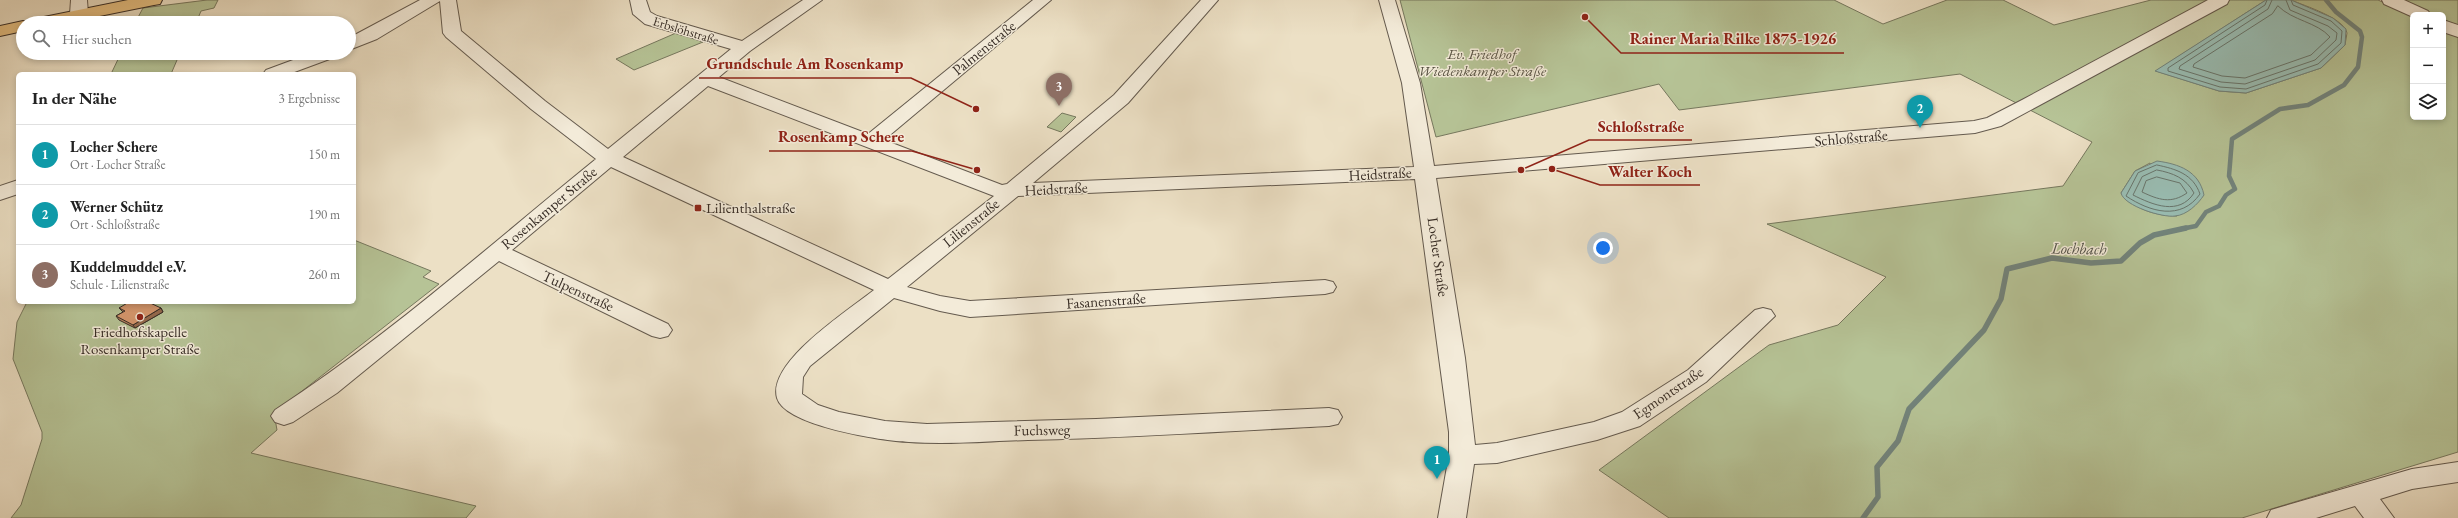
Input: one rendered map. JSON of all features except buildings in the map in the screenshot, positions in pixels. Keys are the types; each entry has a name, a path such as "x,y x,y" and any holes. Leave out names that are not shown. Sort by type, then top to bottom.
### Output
{"main road":[{"path":"56,16 79,7 154,0"},
{"path":"0,31 16,28"}],"street":[{"path":"356,42 371,36 432,0"},
{"path":"448,0 452,34 538,105 608,158 890,289"},
{"name":"Erbslöhstraße","path":"638,0 642,14 651,20 744,47"},
{"name":"Rosenkamper Straße","path":"284,416 334,382 432,305 744,47 814,0"},
{"name":"Palmenstraße","path":"870,142 1043,0"},
{"name":"Lilienstraße","path":"793,370 802,360 1011,191 1121,99 1210,0"},
{"name":"Locher Straße","path":"1387,0 1411,83 1426,172 1453,358 1462,432 1462,455 1452,518"},
{"name":"Schloßstraße","path":"1426,172 1572,162 1975,127 1994,122 2222,0"},
{"path":"2390,0 2416,12"},
{"path":"2446,26 2458,32"},
{"path":"277,72 310,60"},
{"name":"Heidstraße","path":"707,79 994,189 1011,191 1426,172"},
{"path":"0,194 16,187"},
{"name":"Tulpenstraße","path":"496,251 660,330"},
{"name":"Fasanenstraße","path":"890,289 943,306 970,309 1325,287"},
{"name":"Egmontstraße","path":"1462,455 1497,453 1597,431 1631,419 1697,376 1763,316"},
{"name":"Fuchsweg","path":"793,370 788,391 789,397 795,404 807,411 857,425 896,432 1070,430 1329,417"},
{"path":"2281,518 2412,479 2458,472"},
{"path":"2361,495 2380,518"}],"green space":[{"path":"218,0 214,8 201,11 199,16 139,16 143,8"},
{"name":"Ev. Friedhof Wiedenkamper Straße","path":"1400,0 1834,0 1883,24 1947,0 2003,0 2054,25 2151,0 2266,0 2156,71 2219,91 2246,93 2321,68 2345,45 2347,33 2339,22 2323,13 2291,0 2378,0 2410,15 2410,120 2446,120 2446,31 2458,37 2458,452 2242,518 1669,518 1599,470 1769,345 1838,325 1886,277 1767,224 2063,186 2092,142 1960,74 1679,110 1659,84 1436,137","holes":["2150,163 2177,216 2153,213 2139,207 2126,199 2121,193 2135,171"]},
{"path":"2401,0 2458,0 2458,26 2446,20 2446,12 2427,12"},
{"path":"676,33 703,42 634,70 616,59"},
{"path":"118,60 177,60 172,72 112,72"},
{"path":"1062,113 1076,117 1061,132 1047,127"},
{"path":"356,241 431,271 423,277 439,284 274,413 277,430 251,453 476,506 466,518 11,518 21,505 42,439 42,432 13,359 17,322 26,304 356,304"}],"water":[{"path":"2266,0 2291,0 2333,18 2346,29 2345,45 2321,68 2246,93 2219,91 2155,71"},
{"path":"2157,161 2173,164 2187,170 2198,180 2204,195 2199,202 2184,214 2169,216 2153,213 2136,207 2124,198 2121,193 2135,171"}],"waterway":[{"name":"Lochbach","path":"2186,228 2196,226 2206,212 2219,206 2226,195 2235,189 2229,176 2232,139 2280,109 2308,105 2344,85 2358,67 2362,37 2360,31 2336,12 2326,0"},
{"name":"Lochbach","path":"1863,518 1878,497 1877,467 1898,441 1909,409 1984,330 2001,299 2007,269 2052,258 2091,263 2121,261 2140,243 2154,235 2186,228"},
{"name":"Lochbach","path":"2181,229 2186,228"}],"place":[{"name":"Rainer Maria Rilke 1875-1926","path":"1585,17"},
{"name":"Kuddelmuddel e.V.","path":"1059,106"},
{"name":"Grundschule Am Rosenkamp","path":"976,109"},
{"name":"Werner Schütz","path":"1920,128"},
{"name":"Walter Koch","path":"1552,169"},
{"name":"Rosenkamp Schere","path":"977,170"},
{"name":"Schloßstraße","path":"1521,170"},
{"name":"Lilienthalstraße","path":"698,208"},
{"name":"Friedhofskapelle Rosenkamper Straße","path":"140,317"},
{"name":"Locher Schere","path":"1437,479"}]}
